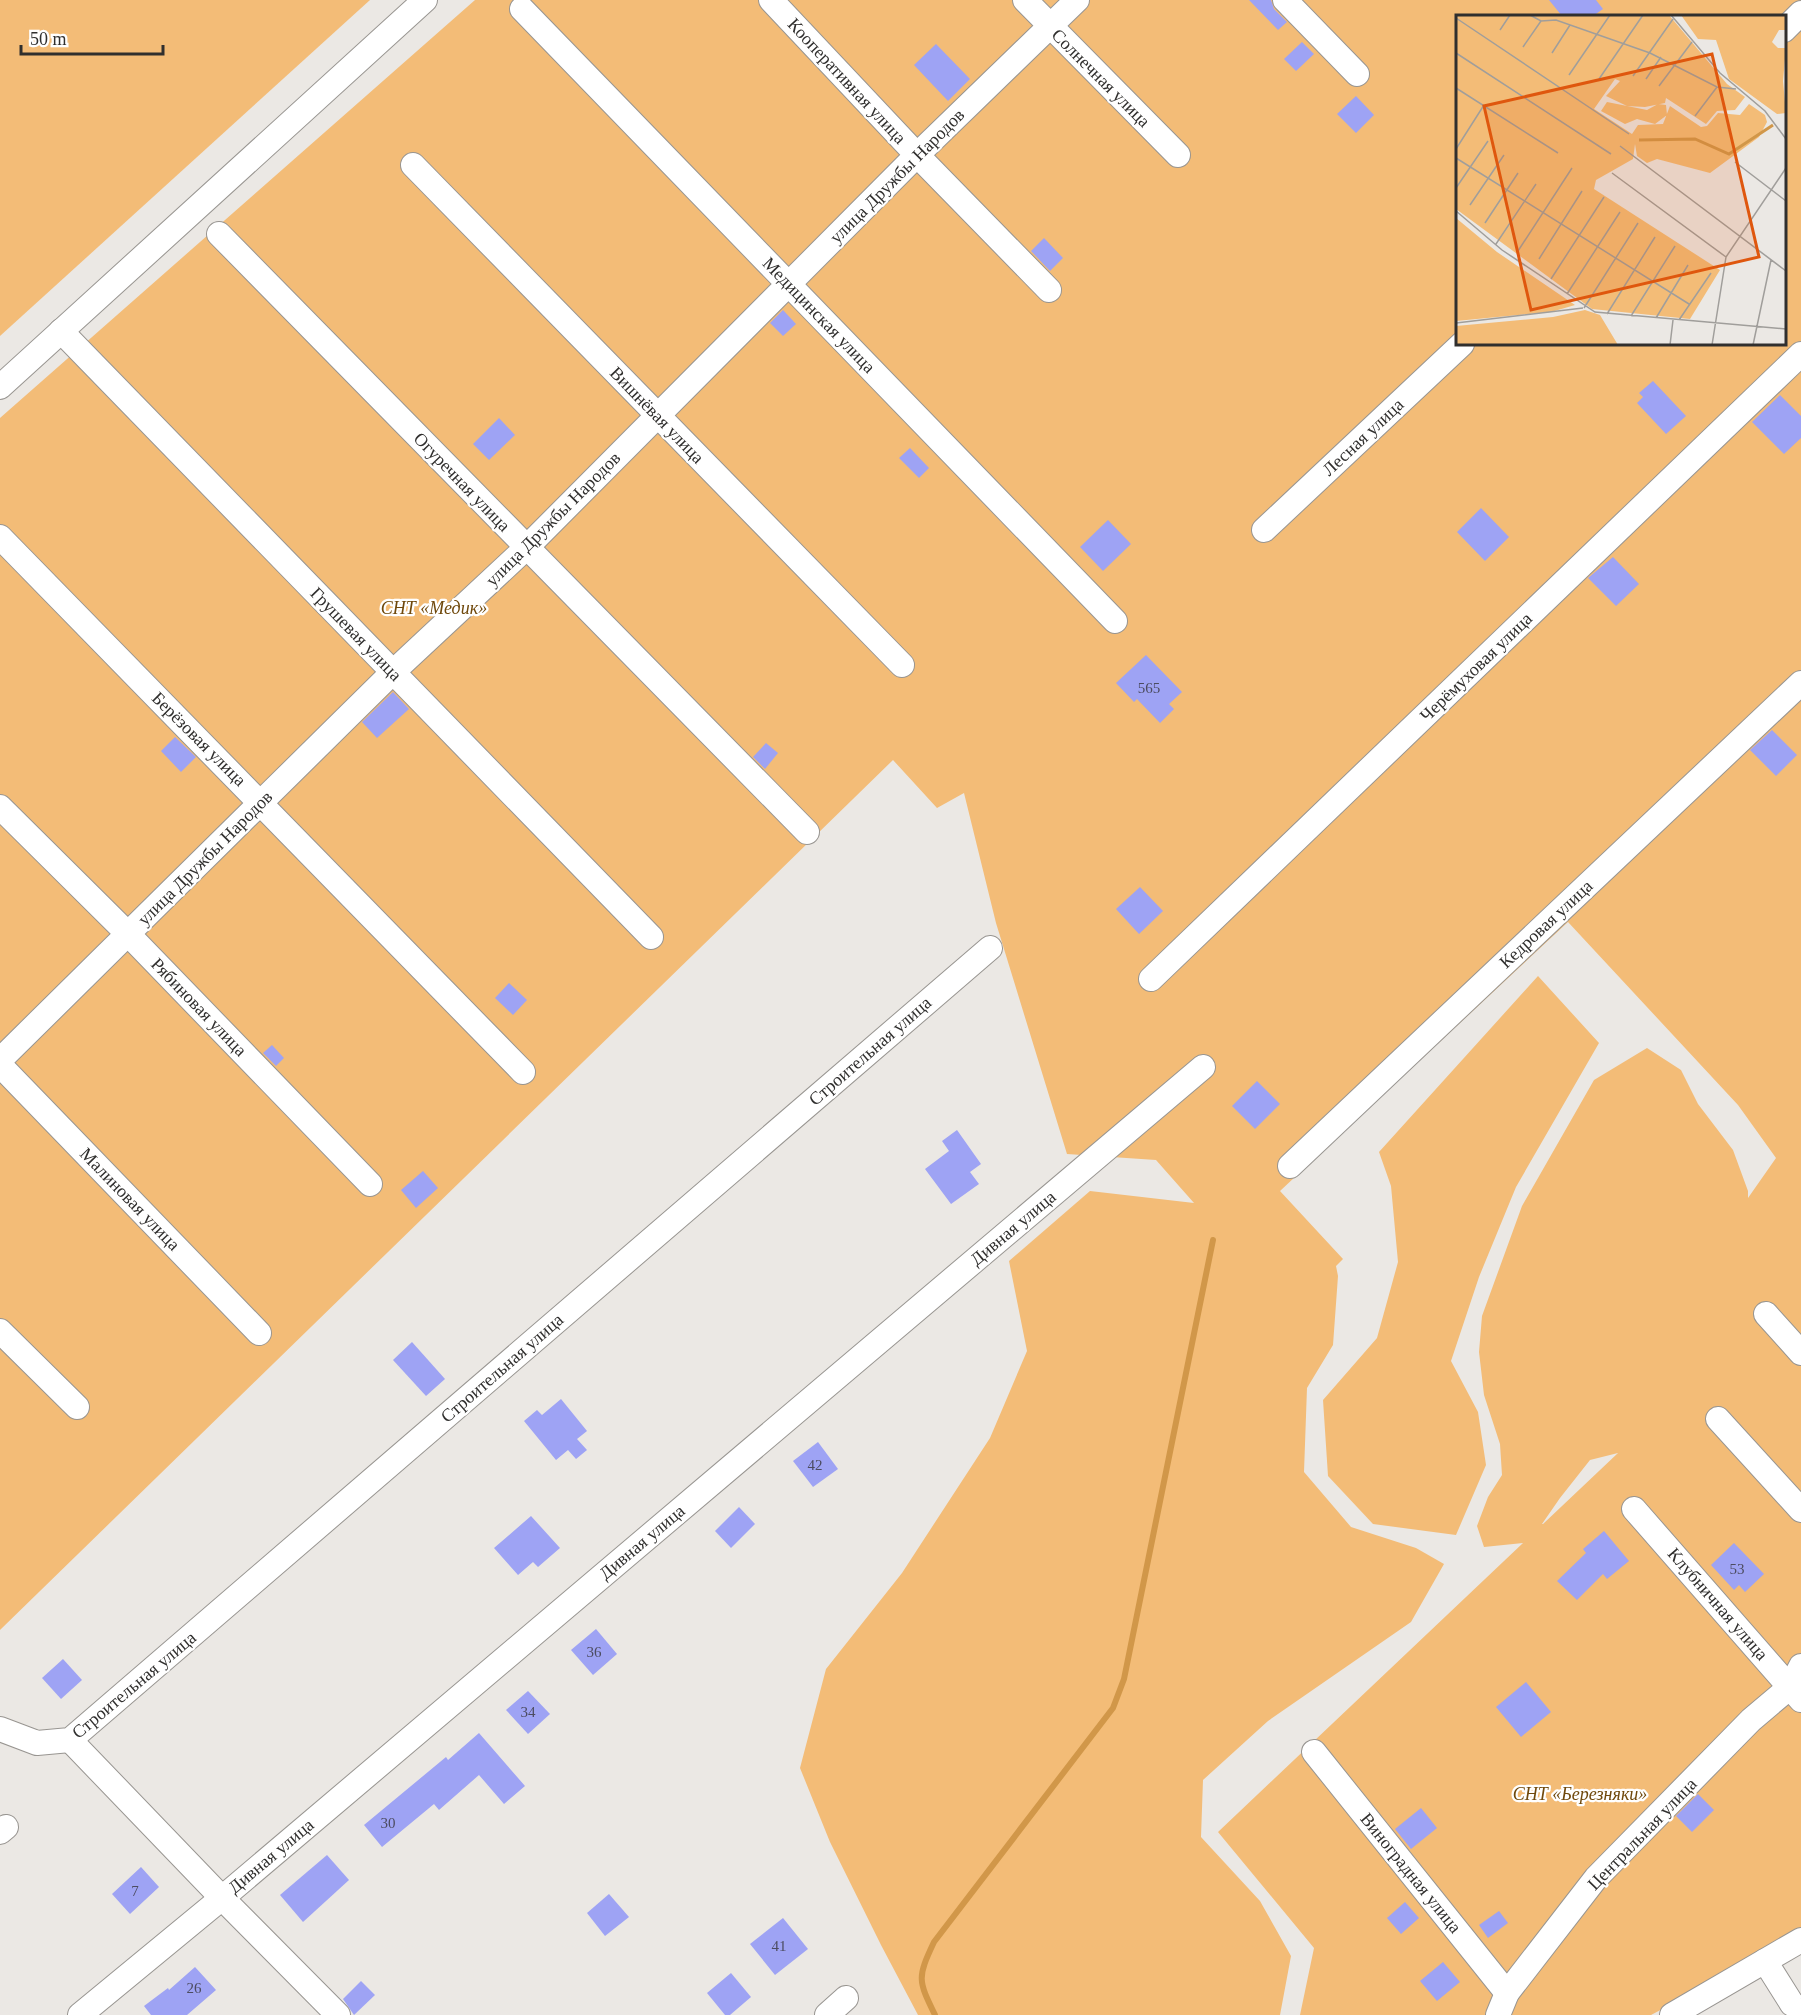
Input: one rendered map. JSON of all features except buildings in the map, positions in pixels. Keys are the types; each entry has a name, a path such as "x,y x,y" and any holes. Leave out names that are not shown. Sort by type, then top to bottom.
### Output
{"street":[{"path":"0,387 425,0"},
{"name":"Кооперативная улица","path":"771,0 1049,290"},
{"name":"Солнечная улица","path":"1025,0 1178,155"},
{"name":"улица Дружбы Народов","path":"0,1060 393,672 526,548 917,154 1077,0"},
{"path":"1285,0 1357,74"},
{"name":"Медицинская улица","path":"522,9 1115,621"},
{"path":"1786,29 1801,13"},
{"name":"Вишнёвая улица","path":"413,165 902,665"},
{"name":"Огуречная улица","path":"219,234 807,832"},
{"name":"Грушевая улица","path":"61,331 651,937"},
{"name":"Лесная улица","path":"1264,530 1461,345"},
{"name":"Черёмуховая улица","path":"1151,979 1801,354"},
{"name":"Берёзовая улица","path":"0,537 523,1072"},
{"name":"Кедровая улица","path":"1290,1166 1801,683"},
{"name":"Рябиновая улица","path":"0,807 128,934 370,1184"},
{"name":"Строительная улица","path":"0,1729 37,1743 70,1740 990,948"},
{"name":"Малиновая улица","path":"0,1065 259,1333"},
{"name":"Дивная улица","path":"80,2015 222,1898 1203,1067"},
{"path":"1766,1314 1801,1353"},
{"path":"0,1331 77,1407"},
{"path":"1718,1419 1801,1510"},
{"name":"Клубничная улица","path":"1634,1509 1796,1694"},
{"name":"Центральная улица","path":"1503,2004 1596,1878 1752,1720 1796,1694 1801,1666"},
{"path":"70,1740 338,2015"},
{"name":"Виноградная улица","path":"1314,1752 1503,2004"},
{"path":"1672,2015 1801,1940"},
{"path":"1765,1961 1792,2004 1801,2009"},
{"path":"827,2015 846,1998"}],"green space":[{"path":"0,0 370,0 0,336"},
{"name":"СНТ «Медик»","path":"475,0 1801,0 1801,1936 1651,2015 1300,2015 1314,1948 1218,1832 1523,1543 1484,1547 1477,1526 1488,1497 1502,1475 1500,1444 1484,1395 1479,1352 1482,1316 1522,1206 1594,1080 1647,1048 1681,1070 1698,1104 1733,1150 1748,1191 1748,1198 1776,1158 1738,1105 1568,922 1280,1191 1343,1259 1336,1266 1338,1276 1333,1345 1307,1388 1304,1472 1351,1527 1416,1548 1444,1564 1411,1622 1268,1721 1203,1780 1201,1837 1260,1901 1291,1956 1280,2015 918,2015 830,1842 800,1768 826,1669 902,1573 990,1438 1027,1351 1009,1261 1090,1191 1194,1203 1156,1160 1067,1154 996,923 964,793 937,808 893,760 0,1630 0,418","holes":["1618,1453 1543,1524 1590,1460"]},
{"path":"1538,976 1599,1043 1516,1187 1479,1277 1451,1361 1478,1412 1486,1465 1456,1535 1373,1524 1328,1476 1323,1400 1377,1338 1398,1262 1391,1186 1379,1152"}],"waterway":[{"path":"935,2015 925,1994 922,1979 922,1972 934,1942 1113,1708 1124,1679 1213,1240"}],"park label":[{"name":"СНТ «Березняки»","path":"1580,1794"}]}
